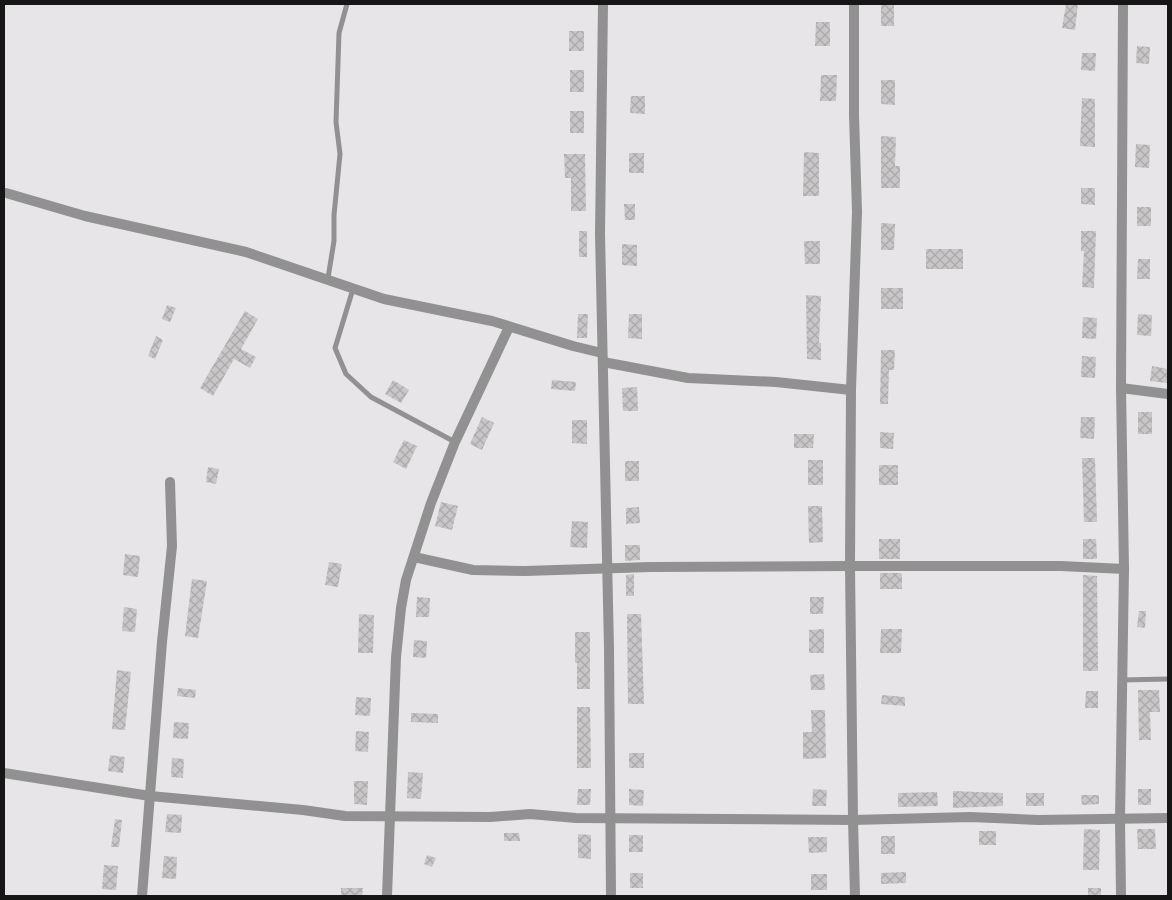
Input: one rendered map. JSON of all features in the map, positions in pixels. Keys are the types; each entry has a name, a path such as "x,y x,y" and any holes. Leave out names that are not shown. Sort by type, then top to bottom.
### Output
{"street":[{"path":"603,4 600,234 612,817 611,896"},
{"path":"854,4 854,115 857,212 851,390 850,566 855,896"},
{"path":"1121,896 1120,819 1124,569 1121,388 1123,4"},
{"path":"6,193 85,216 246,252 328,278 384,299 492,321 602,357 688,378 776,382 851,390"},
{"path":"387,896 396,657 400,608 406,580 430,502 455,442 509,327"},
{"path":"1121,388 1168,394"},
{"path":"142,896 162,642 172,546 170,482"},
{"path":"414,557 473,570 525,571 850,566 1061,566 1124,569"},
{"path":"4,773 150,796 303,810 345,816 490,816 530,814 576,818 853,820 970,817 1038,820 1168,818"}],"lane":[{"path":"328,278 334,241 334,215 340,154 336,122 339,33 347,4"},
{"path":"354,288 336,348 346,374 371,397 455,442"},
{"path":"1122,680 1168,679"}],"building":[{"path":"881,4 894,5 894,26 881,26"},
{"path":"1066,4 1078,4 1075,30 1062,28"},
{"path":"816,22 830,22 830,46 815,46"},
{"path":"569,31 584,31 584,51 569,51"},
{"path":"1137,46 1150,47 1149,64 1136,63"},
{"path":"1082,53 1096,53 1095,71 1081,70"},
{"path":"570,70 584,70 584,92 570,92"},
{"path":"821,75 837,75 836,101 820,101"},
{"path":"881,80 895,80 895,105 881,104"},
{"path":"631,96 645,96 645,114 630,113"},
{"path":"1082,98 1095,99 1095,147 1080,146"},
{"path":"570,111 584,111 584,133 570,133"},
{"path":"881,136 896,137 895,166 900,166 900,188 881,188"},
{"path":"1136,144 1150,145 1149,168 1135,167"},
{"path":"804,152 819,153 819,196 803,196"},
{"path":"629,153 644,153 644,173 629,173"},
{"path":"564,154 585,154 586,211 571,211 571,178 565,178"},
{"path":"1081,188 1095,188 1095,205 1081,204"},
{"path":"624,204 635,204 635,220 625,220"},
{"path":"1137,207 1151,207 1151,226 1137,226"},
{"path":"881,223 895,224 894,250 881,250"},
{"path":"579,231 587,231 587,257 579,257"},
{"path":"1081,231 1096,231 1094,288 1082,287 1084,251 1081,251"},
{"path":"804,241 820,241 820,264 805,264"},
{"path":"622,244 637,245 637,266 622,265"},
{"path":"926,249 963,249 963,269 926,269"},
{"path":"1138,259 1150,259 1150,279 1137,279"},
{"path":"881,288 903,288 903,309 881,309"},
{"path":"806,295 821,296 819,343 821,343 821,360 807,359"},
{"path":"167,305 176,308 170,322 162,319"},
{"path":"245,311 258,319 241,349 256,357 250,368 234,359 213,396 200,388"},
{"path":"578,314 588,314 587,338 577,338"},
{"path":"629,314 642,314 642,339 628,338"},
{"path":"1138,314 1152,315 1151,336 1137,335"},
{"path":"1083,317 1097,318 1096,339 1082,338"},
{"path":"156,336 163,340 155,359 148,356"},
{"path":"881,350 895,350 894,370 889,370 888,404 880,404"},
{"path":"1082,356 1096,357 1095,378 1081,377"},
{"path":"1152,366 1168,369 1167,383 1150,381"},
{"path":"393,380 409,390 401,403 385,394"},
{"path":"552,380 576,382 575,391 551,389"},
{"path":"637,387 638,411 623,411 622,388"},
{"path":"1138,412 1152,412 1152,434 1138,434"},
{"path":"482,417 494,423 482,450 470,444"},
{"path":"1081,417 1095,417 1094,439 1080,438"},
{"path":"572,420 587,420 587,444 572,443"},
{"path":"880,432 894,433 893,449 880,448"},
{"path":"794,434 814,434 813,448 794,448"},
{"path":"404,440 417,446 406,469 393,462"},
{"path":"1082,458 1095,458 1097,522 1084,522"},
{"path":"808,460 823,460 823,485 808,485"},
{"path":"625,461 639,461 639,481 625,481"},
{"path":"879,465 898,465 898,485 879,485"},
{"path":"208,467 219,469 216,484 206,482"},
{"path":"441,502 458,506 452,530 435,526"},
{"path":"808,506 822,506 823,542 809,543"},
{"path":"639,507 640,523 626,524 626,508"},
{"path":"572,521 588,522 587,548 570,547"},
{"path":"879,539 900,539 900,559 879,559"},
{"path":"1083,539 1096,539 1097,559 1083,559"},
{"path":"625,545 640,545 640,560 625,561"},
{"path":"125,554 140,556 138,577 123,575"},
{"path":"329,562 342,564 338,587 325,585"},
{"path":"880,573 902,574 902,589 880,589"},
{"path":"634,574 634,596 626,596 626,575"},
{"path":"1083,575 1097,576 1098,671 1083,671"},
{"path":"192,579 207,581 198,638 185,636"},
{"path":"417,597 430,598 429,617 416,617"},
{"path":"810,597 824,597 823,614 810,614"},
{"path":"124,607 137,609 135,632 122,631"},
{"path":"1139,611 1146,611 1145,628 1137,627"},
{"path":"359,614 374,615 373,653 358,653"},
{"path":"627,614 641,614 644,704 628,704"},
{"path":"824,629 824,653 809,653 809,630"},
{"path":"881,629 902,629 901,653 880,653"},
{"path":"575,632 590,632 590,689 577,689"},
{"path":"414,640 427,641 426,658 413,657"},
{"path":"117,670 131,672 125,730 112,729"},
{"path":"824,674 825,690 811,690 810,675"},
{"path":"178,688 196,690 195,698 177,696"},
{"path":"1138,690 1159,690 1160,712 1150,712 1151,740 1139,740"},
{"path":"1086,691 1098,691 1098,708 1085,708"},
{"path":"882,695 905,697 905,706 881,704"},
{"path":"356,697 371,698 370,716 355,715"},
{"path":"577,707 590,707 591,768 577,768"},
{"path":"811,710 825,710 826,758 803,759 803,732 812,732"},
{"path":"411,713 438,714 438,723 411,722"},
{"path":"174,722 189,723 188,739 173,738"},
{"path":"356,731 369,732 368,752 355,751"},
{"path":"629,753 644,753 644,768 629,768"},
{"path":"110,755 125,757 123,773 108,771"},
{"path":"172,758 184,759 183,778 171,777"},
{"path":"408,772 423,773 421,799 407,798"},
{"path":"354,781 368,781 367,805 354,804"},
{"path":"578,789 591,789 590,805 577,805"},
{"path":"629,789 644,790 643,806 629,805"},
{"path":"813,789 827,790 826,806 812,806"},
{"path":"1138,789 1151,789 1151,805 1138,805"},
{"path":"953,791 1003,793 1003,806 953,808"},
{"path":"937,792 938,806 898,807 898,793"},
{"path":"1026,793 1044,793 1044,806 1026,806"},
{"path":"1081,795 1099,795 1099,804 1082,805"},
{"path":"167,814 182,815 181,833 165,832"},
{"path":"115,819 122,820 119,847 111,847"},
{"path":"1084,829 1100,830 1099,870 1083,870"},
{"path":"1137,829 1155,829 1156,849 1138,849"},
{"path":"979,831 996,831 996,845 979,845"},
{"path":"504,833 519,833 520,841 504,841"},
{"path":"578,834 591,835 591,859 578,858"},
{"path":"629,835 643,835 643,852 629,852"},
{"path":"881,836 895,836 895,854 881,854"},
{"path":"808,837 827,837 827,852 809,853"},
{"path":"427,855 436,858 432,867 424,864"},
{"path":"164,856 177,857 176,879 162,878"},
{"path":"104,865 118,866 116,890 102,889"},
{"path":"906,872 906,883 881,884 881,873"},
{"path":"630,873 643,873 643,888 630,888"},
{"path":"811,874 827,874 827,890 811,890"},
{"path":"341,888 363,888 362,896 341,896"},
{"path":"1088,888 1101,888 1101,896 1088,896"}]}
